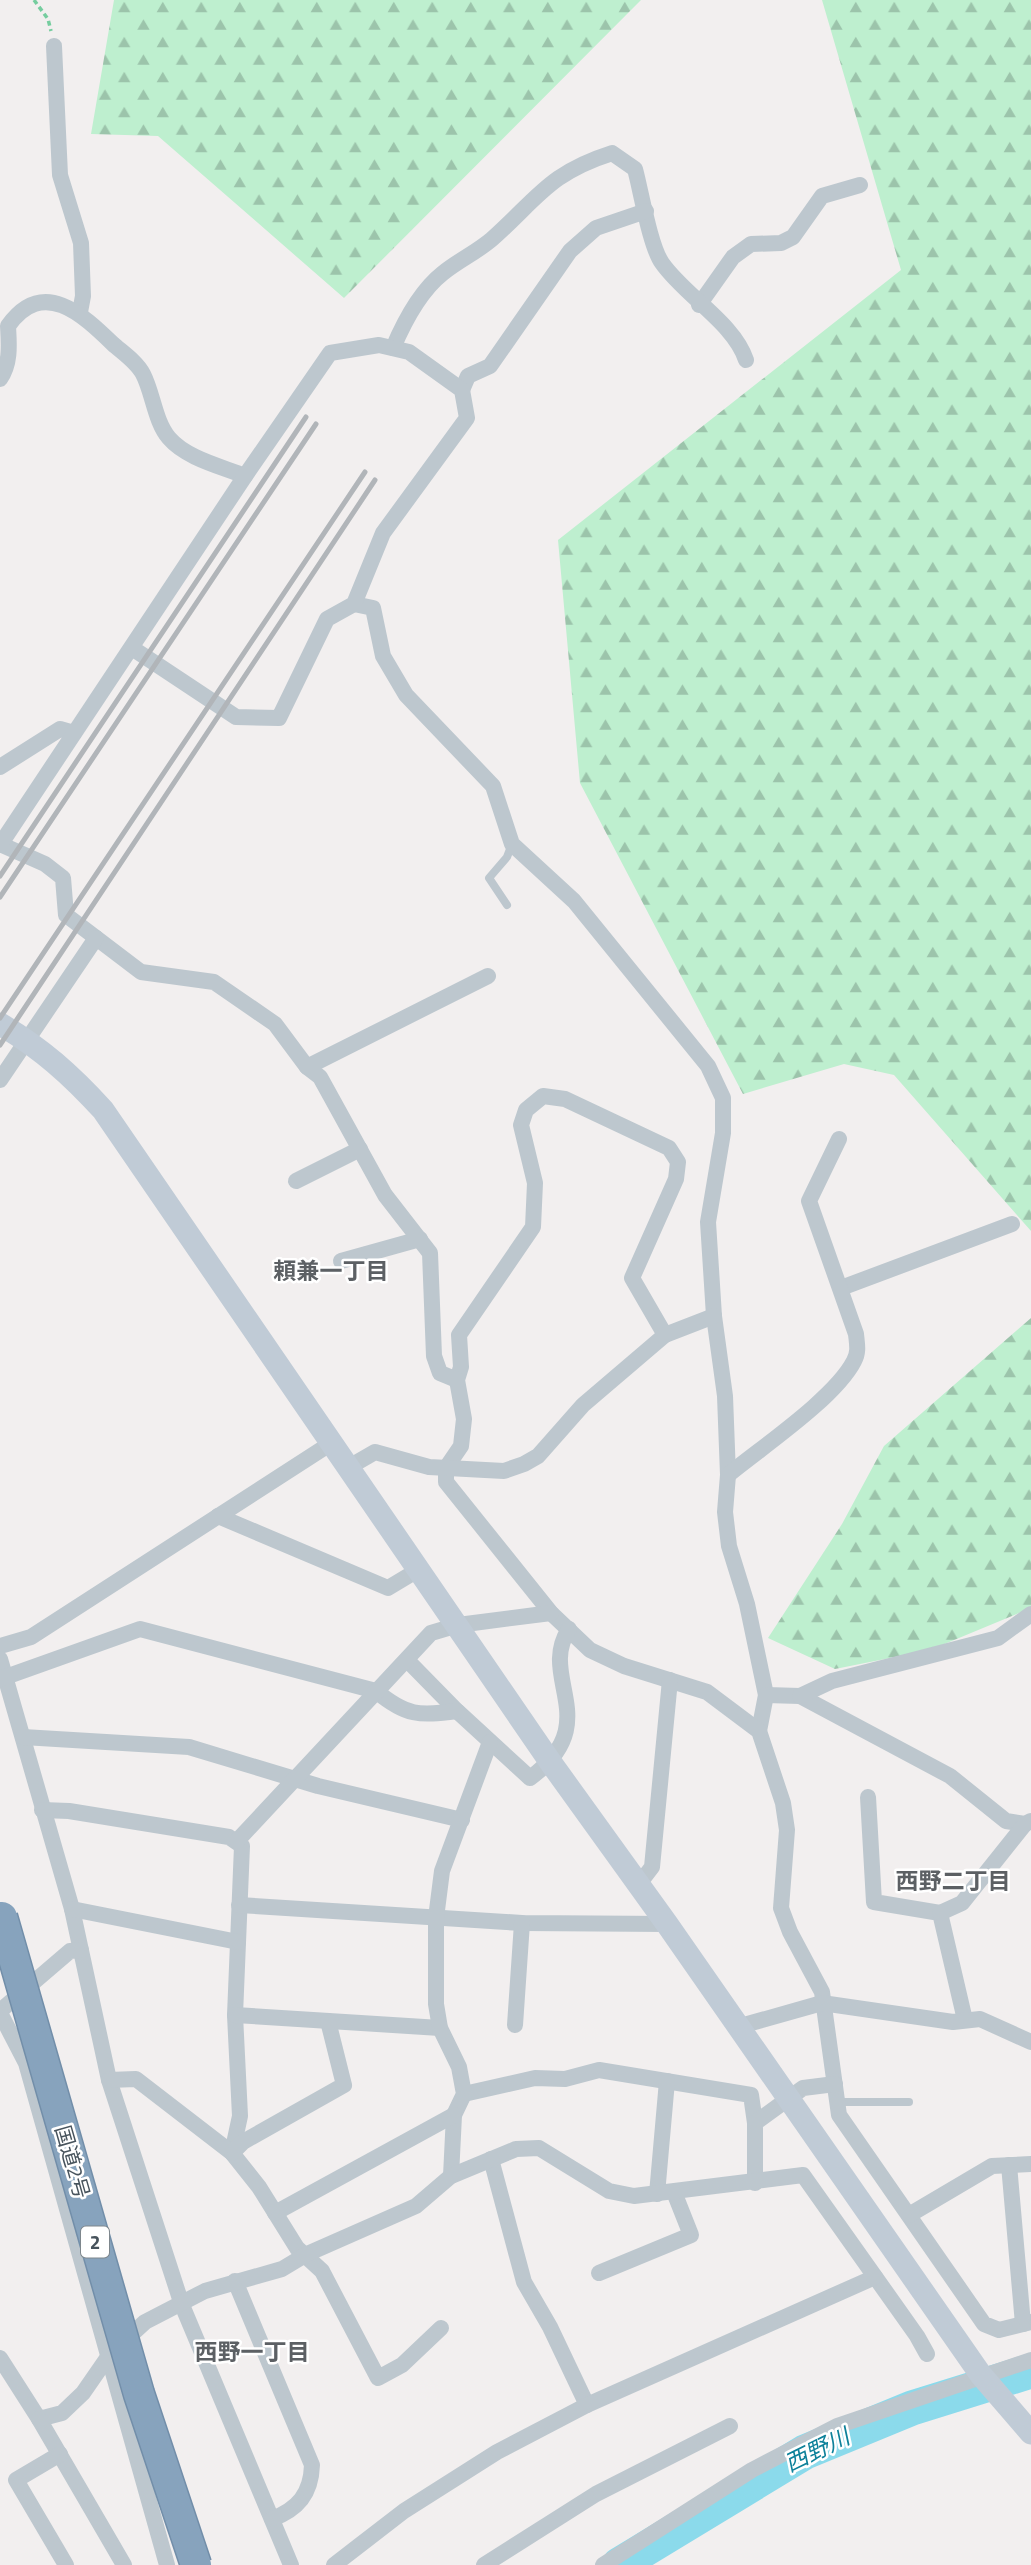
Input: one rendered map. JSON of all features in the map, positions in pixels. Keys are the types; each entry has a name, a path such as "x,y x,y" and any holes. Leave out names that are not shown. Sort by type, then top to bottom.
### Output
{"highway":[{"name":"国道2号","path":"2,1917 139,2394 196,2565"}],"street":[{"path":"54,47 60,175 81,243 83,296 80,312"},
{"path":"393,348 404,320 441,274 483,247 543,187 580,163 612,153 635,169 660,261 699,305 741,342 746,360"},
{"path":"699,305 733,257 751,244 781,243 793,237 822,196 860,185"},
{"path":"132,648 236,718 279,718 327,619 354,604 383,533 467,418 462,390 468,376 490,366 570,251 596,228 646,211"},
{"path":"0,379 5,372 10,350 8,326 16,315 37,304 61,303 80,312 142,371 167,436 183,451 245,476"},
{"path":"457,1380 440,1373 434,1356 430,1253 385,1195 320,1077 307,1067 275,1024 214,982 141,972 66,915 63,878 45,864 0,844 330,353 379,345 409,352 462,390"},
{"path":"354,604 373,608 383,656 406,695 493,786 512,844 574,901 708,1066 723,1098 723,1133 708,1222 714,1316 725,1396 728,1475 725,1512 729,1546 747,1604 766,1695 759,1731 783,1803 787,1830 781,1908 790,1932 822,1992 839,2115 984,2324 999,2330 1027,2323 1009,2165"},
{"path":"0,767 60,729 74,733"},
{"path":"0,1080 96,939"},
{"path":"307,1067 488,976"},
{"path":"0,1024 66,1069 103,1110 551,1763 639,1884 981,2375 1031,2433"},
{"path":"665,1335 632,1279 676,1179 678,1162 669,1148 565,1099 543,1096 526,1110 522,1125 535,1183 533,1227 459,1335 461,1367 457,1380 464,1419 461,1446 446,1468 446,1482 551,1612 590,1650 624,1666 707,1692 759,1731"},
{"path":"728,1475 817,1402 853,1363 858,1352 856,1334 809,1201 839,1139"},
{"path":"296,1181 360,1149"},
{"path":"841,1288 1012,1224"},
{"path":"341,1261 420,1240"},
{"path":"349,1467 375,1452 429,1467 504,1471 538,1456 583,1405 665,1335 714,1316"},
{"path":"0,1646 31,1637 333,1442"},
{"path":"218,1516 388,1588 418,1570"},
{"path":"237,1841 430,1633 458,1625 551,1612"},
{"path":"800,1696 832,1681 998,1638 1031,1614"},
{"path":"2,1677 140,1629 376,1691 396,1707 420,1716 457,1711"},
{"path":"407,1660 457,1711 530,1778 551,1763 569,1727 559,1643 569,1629"},
{"path":"0,1660 2,1677 23,1737 72,1909 109,2080 182,2305 291,2565"},
{"path":"639,1884 652,1867 670,1680"},
{"path":"766,1695 800,1696 950,1776 1006,1821 1028,1823"},
{"path":"23,1737 189,1747 318,1786 461,1820"},
{"path":"451,2176 454,2115 464,2094 459,2067 440,2028 436,2004 436,1918 442,1871 491,1742"},
{"path":"868,1797 874,1902 940,1913 962,1903 1028,1823"},
{"path":"42,1810 69,1811 237,1841 242,1846 235,2015 240,2116 237,2144"},
{"path":"239,1905 522,1923 667,1924"},
{"path":"72,1909 238,1942"},
{"path":"940,1913 965,2020"},
{"path":"515,2025 522,1923"},
{"path":"80,1950 70,1951 0,2012 26,2063 110,2354 167,2565"},
{"path":"737,2027 822,2003 953,2022 981,2019 1031,2042"},
{"path":"235,2015 440,2028"},
{"path":"237,2144 344,2085 328,2021"},
{"path":"464,2094 535,2078 565,2079 599,2070 751,2095 755,2123 755,2183"},
{"path":"109,2080 136,2079 237,2144 297,2248 307,2255 327,2279 378,2378 402,2365 441,2328"},
{"path":"657,2194 667,2081"},
{"path":"755,2123 803,2088 835,2084"},
{"path":"275,2213 454,2115"},
{"path":"39,2419 62,2413 83,2393 110,2354 145,2322 205,2291 282,2269 416,2206 451,2176 516,2149 539,2148 609,2191 634,2196 803,2175 918,2336 927,2354"},
{"path":"491,2159 524,2282 550,2327 587,2405"},
{"path":"909,2215 992,2166 1031,2164"},
{"path":"599,2273 691,2235 674,2192"},
{"path":"334,2565 404,2511 497,2452 587,2405 875,2277"},
{"path":"235,2281 312,2465 312,2483 299,2504 272,2519"},
{"path":"0,2358 60,2454 124,2565"},
{"path":"603,2565 752,2470 837,2426 1031,2360"},
{"path":"484,2565 597,2494 730,2426"},
{"path":"60,2454 16,2480 66,2565"}],"lane":[{"path":"506,905 489,878 507,857 512,844"},
{"path":"838,2102 909,2102"}],"path":[{"path":"34,0 48,19 54,47"}],"green space":[{"path":"114,0 641,0 344,298 158,136 91,134"},
{"path":"822,0 1031,0 1031,1231 894,1075 844,1064 743,1094 580,783 558,540 901,270"},
{"path":"1031,1318 1031,1608 930,1650 835,1669 768,1638 842,1524 884,1446"}],"waterway":[{"name":"西野川","path":"619,2565 805,2452 912,2408 1031,2371"}],"railway":[{"path":"0,876 306,417"},
{"path":"0,897 316,424"},
{"path":"0,1018 365,472"},
{"path":"0,1045 375,480"}],"district":[{"name":"頼兼一丁目","path":"331,1271"},
{"name":"西野二丁目","path":"953,1881"},
{"name":"西野一丁目","path":"252,2352"}]}
